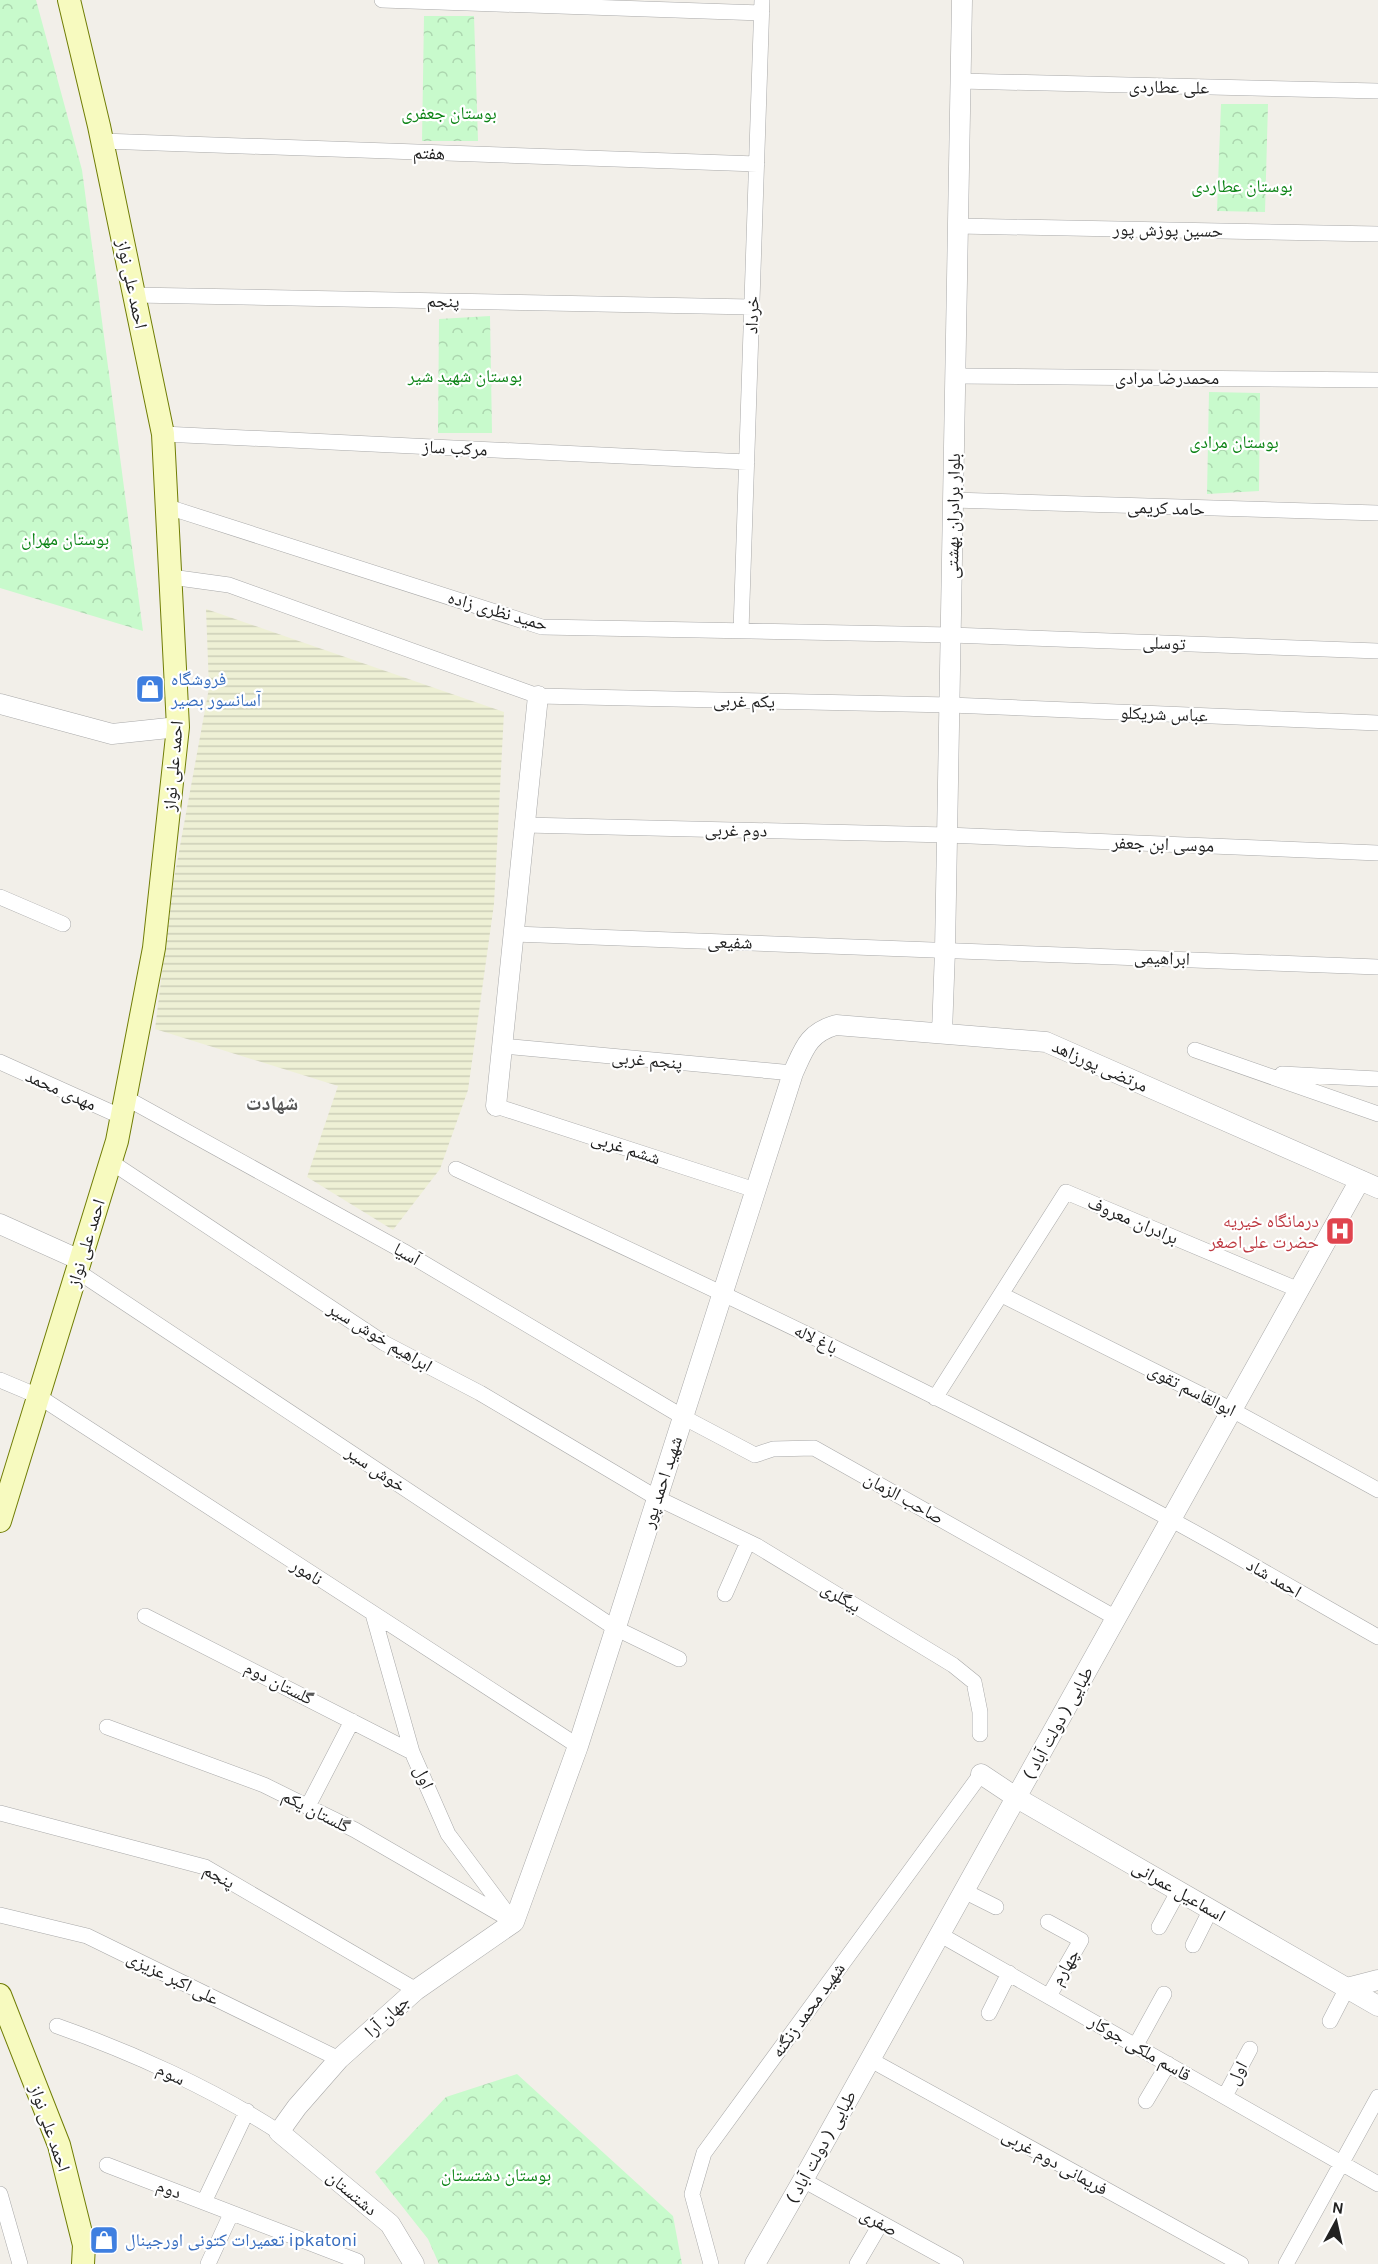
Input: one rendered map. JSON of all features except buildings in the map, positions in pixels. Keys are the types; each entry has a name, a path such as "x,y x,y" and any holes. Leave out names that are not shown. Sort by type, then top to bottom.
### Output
{"main road":[{"name":"احمد علی نواز","path":"0,1521 111,1162 124,1108 154,948 178,727 163,434 102,141 69,0"},
{"name":"احمد علی نواز","path":"0,1995 59,2145 84,2245 83,2264"}],"street":[{"path":"382,0 762,6"},
{"name":"بلوار برادران بهشتی","path":"942,1033 962,0"},
{"name":"خرداد","path":"741,631 762,6"},
{"name":"علی عطاردی","path":"960,81 1378,91"},
{"name":"هفتم","path":"102,141 757,164"},
{"name":"حسین پوزش پور","path":"958,226 1378,234"},
{"name":"پنجم","path":"135,295 752,307"},
{"name":"محمدرضا مرادی","path":"955,376 1378,380"},
{"name":"مرکب ساز","path":"163,434 747,462"},
{"name":"حامد کریمی","path":"953,500 1378,513"},
{"name":"حمید نظری زاده","path":"168,507 542,627 951,635"},
{"name":"یکم غربی","path":"171,577 229,585 538,696 950,705"},
{"name":"توسلی","path":"951,635 1378,651"},
{"path":"496,1106 538,696"},
{"name":"عباس شریکلو","path":"950,705 1378,723"},
{"path":"1,707 112,734 178,727"},
{"name":"دوم غربی","path":"525,825 947,835"},
{"name":"موسی ابن جعفر","path":"947,835 1378,853"},
{"path":"0,897 63,924"},
{"name":"شفیعی","path":"514,934 945,950"},
{"name":"ابراهیمی","path":"945,950 1378,967"},
{"name":"مرتضی پورزاهد","path":"808,1041 822,1029 836,1025 1046,1042 1369,1184"},
{"name":"شهید احمد پور","path":"514,1922 578,1746 755,1190 793,1074 808,1041"},
{"name":"پنجم غربی","path":"502,1046 793,1074"},
{"path":"1195,1050 1378,1114"},
{"name":"مهدی محمد","path":"0,1062 124,1108"},
{"path":"1263,1073 1378,1079"},
{"name":"ششم غربی","path":"496,1106 755,1190"},
{"name":"آسیا","path":"124,1108 403,1251 683,1417"},
{"name":"ابراهیم خوش سیر","path":"111,1162 384,1343 480,1393 657,1498"},
{"name":"باغ لاله","path":"456,1169 723,1292 1170,1519"},
{"name":"طبایی ( دولت آباد )","path":"754,2264 1017,1798 1299,1290 1369,1184"},
{"name":"برادران معروف","path":"1002,1295 1066,1192 1299,1290"},
{"path":"0,1224 79,1266"},
{"name":"خوش سیر","path":"79,1266 615,1628 679,1659"},
{"path":"935,1398 1002,1295"},
{"name":"ابوالقاسم تقوی","path":"1002,1295 1232,1410 1378,1490"},
{"name":"نامور","path":"0,1380 38,1396 578,1746"},
{"name":"صاحب الزمان","path":"683,1417 754,1455 773,1449 814,1448 1116,1618"},
{"name":"بیگلری","path":"657,1498 748,1542 953,1665 974,1682 980,1712 980,1734"},
{"name":"احمد شاد","path":"1170,1519 1378,1637"},
{"path":"725,1594 748,1542"},
{"name":"اول","path":"373,1614 412,1752 448,1834 514,1922"},
{"name":"گلستان دوم","path":"145,1616 412,1752"},
{"path":"308,1806 352,1721"},
{"name":"گلستان یکم","path":"107,1727 264,1785 308,1806 355,1830 514,1922"},
{"name":"اسماعیل عمرانی","path":"981,1774 1017,1798 1378,2006"},
{"name":"شهید محمد زنگنه","path":"711,2264 692,2194 704,2153 981,1774"},
{"name":"پنجم","path":"0,1813 205,1867 416,1990"},
{"path":"964,1891 996,1907"},
{"path":"1159,1927 1179,1892"},
{"path":"1193,1945 1210,1909"},
{"name":"علی اکبر عزیزی","path":"0,1916 87,1936 339,2059"},
{"name":"جهان آرا","path":"279,2132 297,2107 339,2059 416,1990 514,1922"},
{"name":"چهارم","path":"1048,1922 1081,1940 1048,1996"},
{"name":"قاسم ملکی جوکار","path":"939,1934 1378,2184"},
{"path":"989,2013 1009,1973"},
{"path":"1330,2021 1347,1988 1378,1980"},
{"path":"1136,2045 1164,1994"},
{"name":"سوم","path":"57,2026 110,2044 247,2111 279,2132"},
{"name":"اول","path":"1225,2096 1250,2049"},
{"name":"فریمانی دوم غربی","path":"869,2060 1241,2264"},
{"path":"1146,2101 1168,2064"},
{"path":"1286,2264 1378,2097"},
{"path":"204,2202 247,2111"},
{"name":"دشتستان","path":"279,2132 390,2224 414,2264"},
{"name":"دوم","path":"107,2165 356,2263"},
{"name":"صفری","path":"803,2180 947,2262"},
{"path":"0,2194 20,2264"},
{"path":"208,2264 231,2214"},
{"path":"857,2264 881,2223"}],"green space":[{"name":"بوستان مهران","path":"0,0 36,0 82,170 143,631 0,588"},
{"name":"بوستان جعفری","path":"424,16 474,16 478,141 422,141"},
{"name":"بوستان عطاردی","path":"1221,104 1268,104 1265,212 1217,211"},
{"name":"بوستان شهید شیر","path":"490,316 492,433 438,433 439,319"},
{"name":"بوستان مرادی","path":"1209,392 1260,393 1259,491 1207,494"},
{"path":"206,609 504,712 494,904 468,1090 440,1169 393,1230 307,1177 338,1086 155,1029 173,884 209,688"},
{"name":"بوستان دشتستان","path":"517,2074 673,2216 682,2264 439,2264 428,2239 375,2172 446,2097"}],"place":[{"name":"فروشگاه آسانسور بصیر","path":"150,689"},
{"name":"درمانگاه خیریه حضرت علی‌اصغر","path":"1340,1231"},
{"name":"تعمیرات کتونی اورجینال ipkatoni","path":"104,2240"}],"district":[{"name":"شهادت","path":"272,1103"}]}
